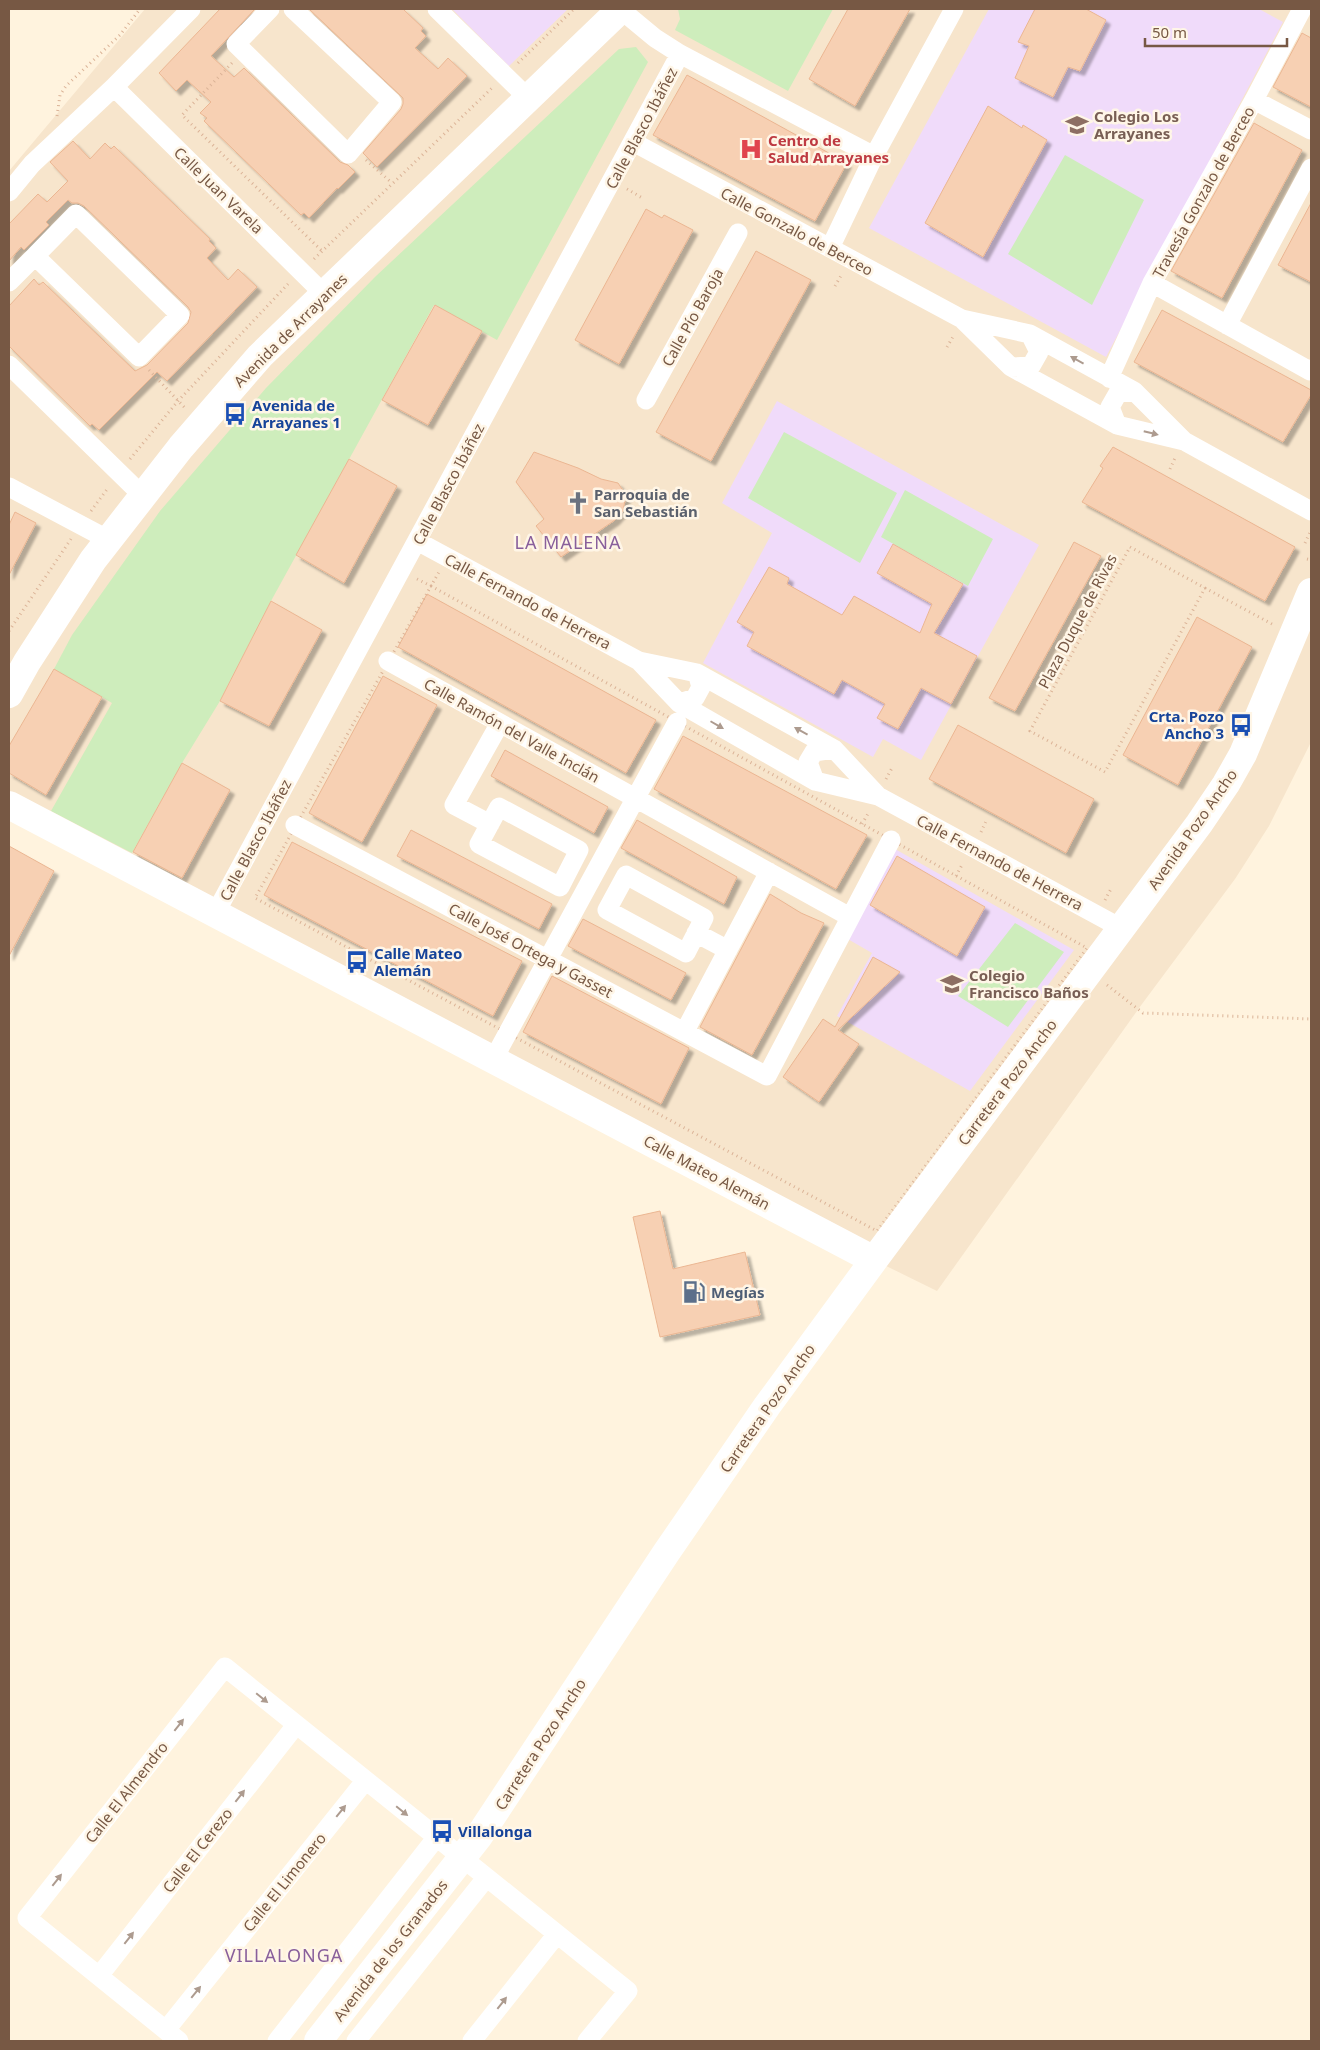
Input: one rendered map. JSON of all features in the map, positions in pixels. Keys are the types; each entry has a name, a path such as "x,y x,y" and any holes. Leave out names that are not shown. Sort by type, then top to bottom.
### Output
{"street":[{"path":"9,192 32,164 114,87 191,9"},
{"path":"270,9 236,44 348,154 392,102 293,9"},
{"path":"437,9 528,98"},
{"path":"620,9 655,38 680,54 874,156"},
{"name":"Avenida de Arrayanes","path":"9,694 27,662 93,560 142,496 260,356 620,9"},
{"path":"830,248 874,156 954,9"},
{"name":"Travesía Gonzalo de Berceo","path":"1109,378 1152,283 1254,100 1302,9"},
{"name":"Calle Blasco Ibáñez","path":"216,914 680,54"},
{"name":"Calle Juan Varela","path":"114,87 324,294"},
{"path":"1254,100 1311,130"},
{"name":"Calle Gonzalo de Berceo","path":"633,142 962,319 1030,334 1134,391 1184,441"},
{"path":"1227,325 1311,168"},
{"path":"9,282 76,214 180,315 139,357 35,256"},
{"name":"Calle Pío Baroja","path":"646,400 738,233"},
{"path":"1152,283 1311,370"},
{"name":"Calle Gonzalo de Berceo","path":"962,319 1011,367 1118,425 1184,441 1311,511"},
{"path":"1011,367 1031,366 1039,352 1030,334"},
{"path":"9,365 142,496"},
{"path":"1118,425 1110,407 1118,393 1134,391"},
{"path":"9,487 109,540"},
{"name":"Calle Fernando de Herrera","path":"417,541 639,662 679,703 814,782 878,796 1122,928"},
{"name":"Avenida Pozo Ancho","path":"1090,971 1199,824 1243,754 1311,592"},
{"name":"Calle Ramón del Valle Inclán","path":"388,661 850,917"},
{"name":"Calle Fernando de Herrera","path":"639,662 697,673 834,749 878,796"},
{"path":"679,703 695,698 700,687 697,673"},
{"path":"493,1060 677,722"},
{"path":"490,824 454,805 500,723"},
{"path":"814,782 808,762 814,752 834,749"},
{"name":"Calle Mateo Alemán","path":"9,805 874,1260"},
{"path":"500,807 579,850 560,887 480,844 490,824 500,807"},
{"name":"Calle José Ortega y Gasset","path":"295,825 767,1076 850,917"},
{"path":"850,917 890,840"},
{"path":"571,867 617,892"},
{"path":"684,1031 769,872"},
{"path":"626,875 704,918 686,952 607,910 617,892 626,875"},
{"path":"696,933 728,950"},
{"name":"Carretera Pozo Ancho","path":"462,1859 494,1816 688,1520 767,1406 1090,971"},
{"name":"Calle El Almendro","path":"99,1976 26,1918 225,1667 296,1725"},
{"path":"296,1725 628,1991 587,2041"},
{"name":"Calle El Cerezo","path":"99,1976 296,1725"},
{"name":"Calle El Limonero","path":"173,2036 365,1781"},
{"path":"277,2041 436,1838"},
{"name":"Avenida de los Granados","path":"318,2041 462,1859"},
{"name":"Avenida de los Granados","path":"356,2041 486,1878"},
{"path":"472,2041 557,1934"},
{"path":"99,1976 173,2036"}],"path":[{"path":"58,139 57,119 60,95 75,77 120,34 140,9"},
{"path":"243,51 182,115 322,251"},
{"path":"353,148 392,183"},
{"path":"139,357 156,379 201,424"},
{"path":"1305,543 1311,530"},
{"name":"Plaza Duque de Rivas","path":"1130,547 1204,588 1105,772 1030,731 1130,547"},
{"path":"1204,588 1277,626"},
{"path":"1090,971 1143,1013 1311,1019"}],"shaded area":[{"path":"145,9 1311,9 1311,742 1269,826 1235,879 1142,1004 937,1291 874,1260 9,805 9,171"},
{"path":"452,9 568,9 509,66"},
{"name":"Colegio Los Arrayanes","path":"989,9 1259,9 1283,22 1106,357 869,228"},
{"path":"777,401 1039,545 921,760 883,739 873,757 703,663 772,533 722,503"},
{"name":"Colegio Francisco Baños","path":"895,849 1074,950 970,1091 837,1016 872,953 846,938"}],"green space":[{"path":"678,9 833,9 788,91 675,30 680,19"},
{"path":"636,47 648,62 497,340 434,305 271,601 220,701 182,763 132,853 51,811 112,703 54,669 72,635 160,511 266,388 376,276 619,49"},
{"path":"1065,155 1144,200 1092,305 1008,254"},
{"path":"784,432 897,493 860,563 748,498"},
{"path":"905,490 993,539 968,586 881,537"},
{"path":"1015,923 1064,952 1008,1027 958,996"}],"building":[{"path":"220,9 255,9 211,56 234,77 244,68 340,162 348,165 355,172 309,218 304,213 301,215 204,121 207,118 200,113 211,102 187,80 176,91 159,73"},
{"path":"309,9 403,9 423,28 421,31 426,36 415,48 438,69 448,58 467,76 377,167 363,153 401,109 403,98"},
{"path":"848,9 910,9 855,106 809,79"},
{"path":"1035,9 1086,9 1106,20 1080,71 1068,67 1053,97 1015,78 1029,46 1018,42"},
{"path":"1302,33 1311,38 1311,107 1273,87"},
{"name":"Centro de Salud Arrayanes","path":"687,75 847,163 815,221 653,135"},
{"path":"988,106 1022,128 1023,125 1047,140 983,257 925,223"},
{"path":"1254,123 1302,150 1222,298 1171,271"},
{"path":"73,141 90,159 105,143 111,149 114,146 210,239 209,241 216,248 207,258 228,280 238,269 257,287 167,381 157,372 99,430 92,424 90,426 9,346 9,306 34,279 39,285 43,282 135,371 147,365 188,323 191,312 84,206 68,200 46,222 49,225 24,250 21,247 9,261 9,224 38,194 47,202 68,181 50,162"},
{"path":"1311,203 1311,282 1278,265"},
{"path":"646,209 662,218 664,215 693,230 619,364 575,340"},
{"path":"756,251 811,280 711,461 656,432"},
{"path":"435,305 482,331 428,425 382,400"},
{"path":"1162,310 1311,390 1311,395 1283,442 1134,362"},
{"path":"1113,447 1295,547 1265,601 1082,502 1103,468 1100,466"},
{"name":"Parroquia de San Sebastián","path":"534,452 578,468 601,479 618,483 626,495 623,511 615,520 561,557 536,526 544,519 516,482"},
{"path":"349,459 397,486 344,583 296,555"},
{"path":"15,512 36,523 9,575 9,525"},
{"path":"1074,542 1101,556 1015,711 989,698"},
{"path":"893,544 963,584 934,633 977,656 951,704 921,688 898,729 877,718 885,704 842,680 834,694 747,646 754,632 737,622 769,567 789,578 787,584 842,615 854,596 920,633 932,604 877,573"},
{"path":"427,594 656,720 626,773 398,647"},
{"path":"271,601 322,630 269,726 220,701"},
{"path":"1197,617 1252,647 1178,785 1123,755"},
{"path":"54,669 102,697 46,795 9,773 9,746"},
{"path":"383,676 437,705 362,842 309,813"},
{"path":"958,725 1094,799 1066,853 929,779"},
{"path":"683,736 867,835 836,889 654,789"},
{"path":"505,750 608,807 594,833 491,776"},
{"path":"182,763 230,790 182,878 133,852"},
{"path":"637,820 737,877 724,904 621,848"},
{"path":"411,830 552,904 539,929 397,856"},
{"path":"292,842 522,961 493,1016 264,895"},
{"path":"9,846 54,871 9,956"},
{"path":"897,856 985,907 957,956 870,905"},
{"path":"770,894 801,913 824,923 752,1055 700,1027"},
{"path":"583,919 686,973 671,1000 568,946"},
{"path":"873,957 900,972 838,1030 859,1044 819,1102 783,1077 823,1019 835,1027"},
{"path":"552,976 689,1048 661,1104 523,1032"},
{"path":"660,1211 673,1269 745,1252 760,1315 660,1337 633,1217"}],"place":[{"name":"Colegio Los Arrayanes","path":"1077,125"},
{"name":"Centro de Salud Arrayanes","path":"751,149"},
{"name":"Avenida de Arrayanes 1","path":"235,414"},
{"name":"Parroquia de San Sebastián","path":"578,503"},
{"name":"Crta. Pozo Ancho 3","path":"1241,725"},
{"name":"Calle Mateo Alemán","path":"357,962"},
{"name":"Colegio Francisco Baños","path":"952,984"},
{"name":"Megías","path":"694,1292"},
{"name":"Villalonga","path":"442,1831"}],"district":[{"name":"LA MALENA","path":"568,542"},
{"name":"VILLALONGA","path":"284,1955"}]}
